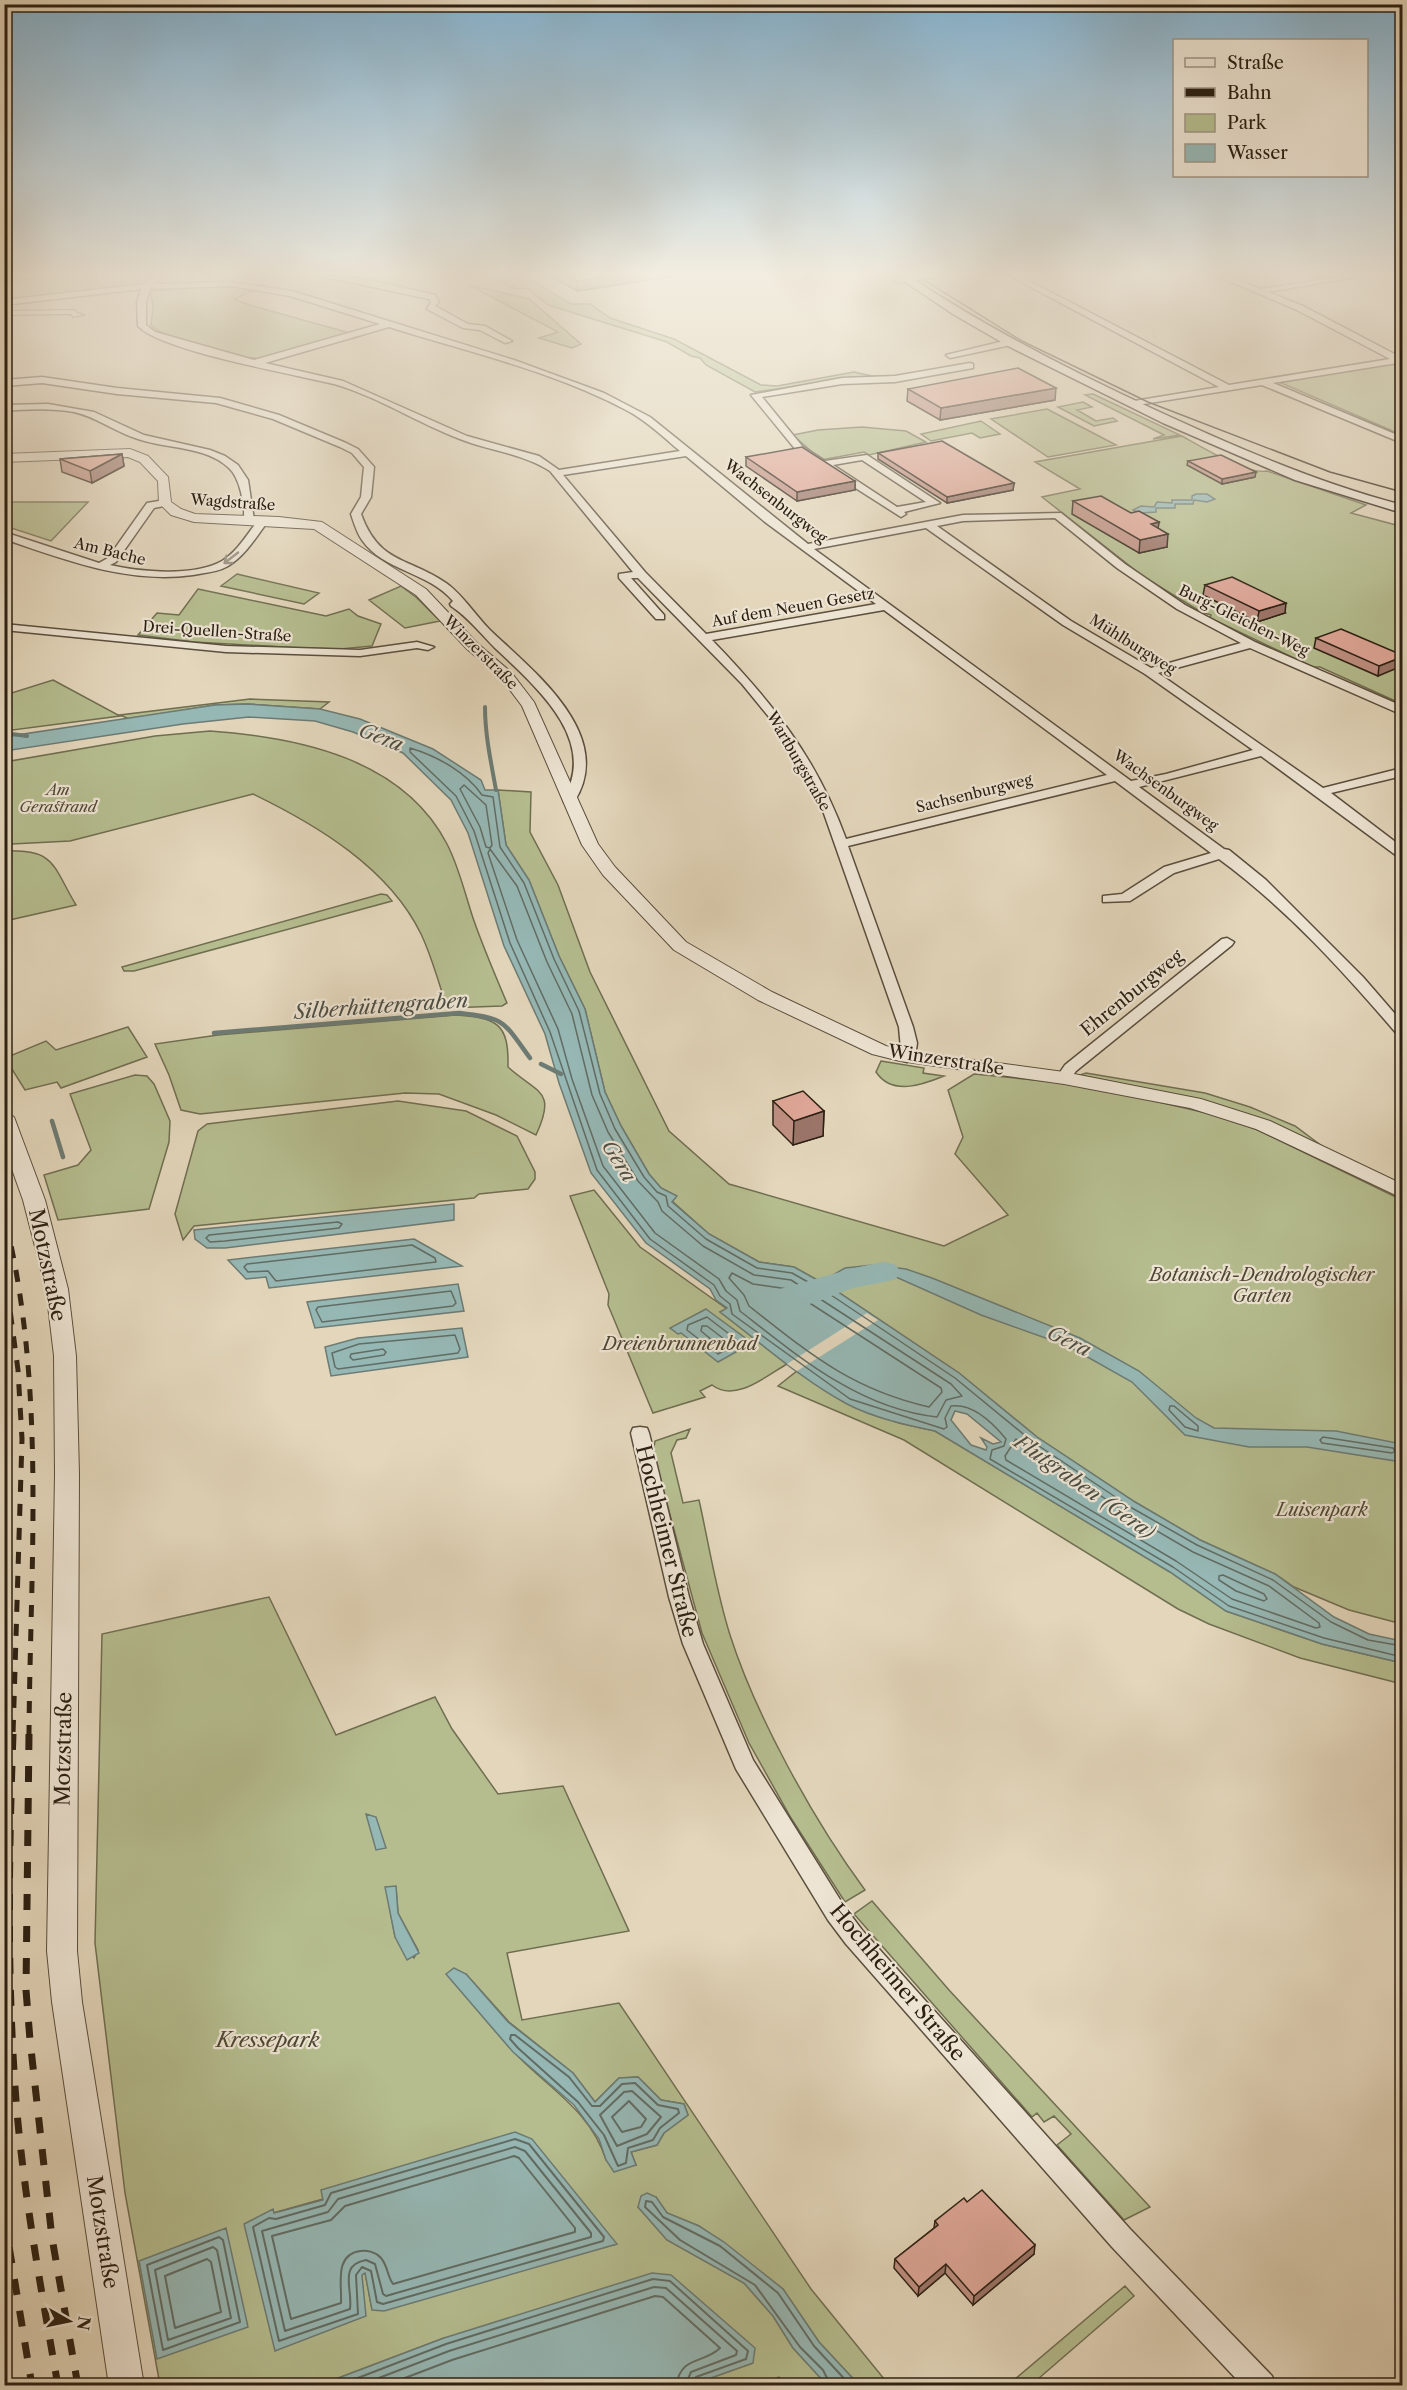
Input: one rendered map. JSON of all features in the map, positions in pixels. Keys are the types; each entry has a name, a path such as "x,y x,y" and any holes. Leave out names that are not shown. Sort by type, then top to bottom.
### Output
{"main road":[{"path":"1098,387 1239,453 1330,488 1402,509"}],"street":[{"name":"Winzerstraße","path":"87,387 117,391 188,395 217,400 276,417 343,445 363,459 369,467 366,497 357,508 356,514 367,540 377,549 424,574 459,600 463,609"},
{"name":"Wartburgstraße","path":"350,387 464,438 536,458 547,464 641,574 758,694 783,727 827,805 906,1027 909,1043 907,1057"},
{"name":"Wachsenburgweg","path":"574,387 619,403 647,419 769,520 1116,777 1224,853 1282,902 1358,980 1402,1031"},
{"path":"808,387 756,395 799,448 824,465 898,512 935,502 864,457 824,465"},
{"path":"1225,387 1230,389"},
{"path":"1134,404 1242,387"},
{"path":"1274,387 1402,440"},
{"path":"4,421 6,407 79,411 137,445"},
{"path":"4,458 163,442 196,447 219,457 235,468 247,488 249,520"},
{"name":"Wagdstraße","path":"137,445 144,459 164,480 165,503 176,512 194,518 317,525"},
{"path":"556,473 689,453"},
{"path":"840,475 880,468"},
{"path":"853,483 893,476"},
{"path":"867,492 906,484"},
{"path":"880,500 920,493"},
{"path":"104,565 112,560 151,505 165,503"},
{"name":"Burg-Gleichen-Weg","path":"806,547 927,524 986,516 1057,515 1160,594 1251,644 1402,710"},
{"name":"Am Bache","path":"4,535 104,565 116,571 146,576 184,574 225,563 247,542 263,521"},
{"name":"Mühlburgweg","path":"927,524 1067,623 1149,672 1321,792 1402,853"},
{"name":"Winzerstraße","path":"317,525 421,592 519,691 551,751 568,799 590,845 609,871 680,946 765,996 879,1050 907,1057 1064,1078 1194,1103 1230,1113 1297,1140 1402,1192"},
{"path":"641,574 623,576 660,617"},
{"name":"Winzerstraße","path":"407,583 416,581 463,609 540,688 569,722 574,733 578,769 576,788 568,799"},
{"name":"Auf dem Neuen Gesetz","path":"704,638 886,606"},
{"name":"Drei-Quellen-Straße","path":"4,627 226,649 360,653 417,645 428,647"},
{"path":"1149,672 1190,663 1251,644"},
{"path":"1130,785 1167,778 1261,752"},
{"path":"1321,792 1402,772"},
{"name":"Sachsenburgweg","path":"841,844 971,810 1116,777"},
{"name":"Wachsenburgweg","path":"1108,899 1125,898 1169,870 1224,853"},
{"name":"Ehrenburgweg","path":"1064,1078 1070,1068 1227,942"},
{"name":"Motzstraße","path":"4,1117 34,1200 57,1288 65,1356 67,1474 62,1951 67,2002 127,2385"},
{"name":"Hochheimer Straße","path":"640,1433 679,1597 693,1644 744,1763 836,1913 854,1937 1121,2238 1262,2385"}],"green space":[{"path":"745,387 793,387 755,392"},
{"path":"1290,387 1402,387 1402,435"},
{"path":"1093,394 1180,435 1153,439 1164,435 1085,395"},
{"path":"1083,402 1092,407 1077,410 1096,421 1113,418 1117,421 1094,426 1058,407"},
{"path":"1047,409 1116,445 1048,457 991,419"},
{"path":"981,421 1000,434 980,438 972,433 931,441 921,434"},
{"path":"862,427 906,431 926,442 869,455 864,452 821,460 793,435 818,430"},
{"path":"1182,436 1248,469 1267,471 1366,505 1351,513 1396,525 1402,531 1402,704 1320,667 1313,667 1210,618 1211,615 1201,612 1144,577 1042,497 1080,489 1035,462"},
{"path":"5,502 88,502 51,541 5,526"},
{"path":"237,574 319,593 304,604 221,586"},
{"path":"401,586 440,621 405,628 369,600"},
{"path":"198,589 326,616 349,609 358,616 381,624 372,646 340,649 194,642 138,635 157,613 179,615"},
{"name":"Am Gerastrand","path":"53,680 120,716 5,731 5,695"},
{"path":"250,699 329,702 320,709 247,704 215,705 129,719 120,715"},
{"name":"Am Gerastrand","path":"210,731 278,739 312,747 376,772 404,791 428,815 447,844 481,940 507,1003 502,1006 447,1008 421,934 407,910 390,889 371,869 326,835 253,794 70,841 12,844 5,829 5,762 155,736"},
{"path":"498,790 531,792 530,832 558,885 590,972 669,1131 729,1184 944,1246 1008,1215 955,1154 963,1137 948,1090 974,1074 1055,1082 1137,1097 1215,1115 1258,1130 1402,1200 1402,1624 1349,1610 1294,1587 1275,1574 1200,1540 1135,1502 1037,1437 959,1373 835,1290 794,1267 759,1262 709,1234 672,1201 676,1196 661,1188 649,1174 621,1126 605,1092 585,1009 559,956 529,880 506,845"},
{"path":"4,851 34,853 51,862 76,905 5,921"},
{"path":"381,894 387,895 392,901 134,971 124,971 122,967"},
{"path":"456,1015 491,1021 503,1032 508,1052 508,1067 536,1089 544,1101 545,1109 536,1135 496,1115 439,1094 405,1093 200,1114 181,1110 155,1044 218,1035"},
{"path":"128,1027 147,1057 61,1088 57,1082 25,1090 5,1058 46,1041 56,1050"},
{"path":"881,1061 924,1068 923,1073 944,1076 917,1085 890,1084 876,1072"},
{"path":"1086,1073 1205,1093 1250,1107 1295,1126 1322,1146 1191,1098 1080,1075"},
{"path":"135,1075 147,1076 154,1084 170,1121 169,1142 149,1209 58,1220 44,1175 78,1165 91,1150 70,1094"},
{"path":"398,1101 466,1111 517,1136 535,1172 535,1179 528,1189 479,1194 474,1198 194,1226 183,1240 175,1214 198,1131 207,1124"},
{"name":"Dreienbrunnenbad","path":"594,1190 640,1247 727,1309 720,1312 787,1364 750,1386 730,1391 721,1390 712,1385 700,1391 705,1397 653,1413 608,1305 609,1294 570,1196"},
{"path":"797,1371 848,1404 899,1423 935,1431 1170,1572 1226,1611 1322,1644 1402,1663 1402,1684 1300,1658 1209,1624 1178,1609 904,1440 778,1386"},
{"path":"690,1429 686,1438 677,1440 671,1453 683,1503 699,1500 725,1618 755,1699 807,1800 865,1890 845,1902 791,1818 749,1743 702,1633 653,1452 655,1441"},
{"name":"Kressepark","path":"269,1597 336,1735 435,1697 452,1729 498,1794 563,1786 629,1931 507,1953 522,2020 619,2003 811,2289 889,2385 859,2385 819,2342 783,2289 699,2226 667,2213 656,2197 638,2207 667,2240 744,2283 773,2316 793,2348 827,2385 787,2385 779,2377 755,2385 691,2385 753,2363 444,2338 320,2385 160,2385 125,2193 95,1943 102,1634","holes":["386,1887 396,1887 398,1913 418,1950 414,1958 395,1937","447,1974 466,1974 509,2022 573,2073 595,2102 619,2078 638,2077 661,2100 684,2104 688,2115 664,2133 657,2145 631,2152 636,2165 606,2160 599,2142 579,2113 526,2064","322,2190 617,2244 372,2309 365,2272 276,2350 245,2225 273,2210 273,2213 323,2199"]},
{"path":"872,1901 949,1990 1150,2207 1124,2220 1057,2145 1071,2134 1054,2116 1044,2122 1037,2113 1032,2117 854,1914"},
{"path":"1125,2286 1134,2296 1031,2385 1008,2385"}],"water":[{"path":"1207,494 1215,499 1207,502 1194,500 1193,504 1175,504 1175,508 1156,508 1156,512 1140,513 1133,510 1141,506 1154,507 1157,502 1172,503 1172,500 1192,500 1192,496"},
{"name":"Flutgraben (Gera)","path":"247,704 320,709 360,719 433,749 481,780 485,790 498,790 506,845 529,880 559,956 585,1009 605,1092 621,1126 649,1174 661,1188 677,1196 672,1202 709,1234 759,1262 794,1267 835,1290 959,1373 1037,1437 1135,1502 1200,1540 1275,1574 1334,1617 1369,1634 1402,1641 1402,1663 1322,1644 1226,1611 1170,1572 935,1431 902,1424 868,1413 830,1394 798,1373 720,1312 727,1308 716,1300 710,1289 646,1243 591,1173 559,1083 545,1034 504,946 468,833 451,800 403,753 353,732 315,721 249,717 183,724 5,751 4,737 215,705","holes":["955,1411 967,1414 1001,1442 993,1444 981,1438 987,1447 986,1450 971,1445 951,1420"]},
{"path":"454,1204 454,1220 225,1248 207,1248 195,1239 194,1230"},
{"path":"414,1239 462,1266 269,1288 266,1277 246,1279 228,1260"},
{"path":"873,1265 906,1269 932,1278 1080,1338 1139,1371 1196,1418 1214,1428 1336,1431 1402,1444 1402,1462 1307,1447 1249,1447 1185,1435 1132,1382 1068,1346 981,1315 896,1277 867,1276 845,1282 833,1275 845,1268"},
{"path":"458,1284 464,1311 315,1328 307,1302"},
{"path":"706,1309 752,1343 718,1362 681,1333 678,1334 670,1328"},
{"path":"462,1328 468,1357 331,1376 325,1347 358,1338"},
{"path":"366,1814 376,1817 386,1848 376,1850"},
{"path":"396,1886 398,1913 419,1953 407,1960 395,1937 385,1887"},
{"path":"454,1968 466,1974 508,2022 573,2073 595,2102 619,2078 638,2077 661,2100 684,2104 688,2115 664,2133 657,2145 631,2152 636,2165 614,2172 606,2160 599,2139 574,2105 513,2052 446,1974"},
{"path":"515,2132 532,2139 617,2244 384,2311 372,2310 365,2273 362,2275 366,2316 275,2351 244,2224 273,2209 274,2213 323,2200 321,2190"},
{"path":"647,2193 656,2197 667,2213 699,2226 724,2242 783,2289 819,2342 859,2385 827,2385 793,2348 773,2316 744,2283 667,2240 638,2207 641,2196"},
{"path":"226,2228 248,2327 157,2359 139,2261"},
{"path":"652,2273 671,2275 755,2348 753,2363 691,2385 320,2385 444,2338"}],"pier":[{"path":"867,1313 878,1320 797,1371 787,1364"}],"building":[{"path":"921,387 1056,388 941,408 908,389"},
{"path":"942,441 1014,483 947,497 878,453"},
{"path":"802,447 855,481 797,492 746,457"},
{"path":"122,454 90,471 60,459"},
{"path":"1221,455 1256,472 1222,479 1188,461"},
{"path":"1101,496 1131,513 1139,511 1159,522 1151,524 1168,534 1140,540 1073,501"},
{"path":"1232,577 1286,603 1259,611 1205,585"},
{"path":"1341,629 1402,655 1402,657 1379,666 1316,638"},
{"path":"803,1091 824,1111 794,1121 773,1101"},
{"path":"982,2190 1035,2245 974,2296 946,2264 919,2287 895,2259 938,2225 935,2221 964,2198 967,2202"}],"waterway":[{"path":"485,707 487,738 496,790"},
{"path":"4,733 27,736"},
{"name":"Silberhüttengraben","path":"214,1033 459,1013 486,1017 502,1024 530,1058"},
{"name":"Silberhüttengraben","path":"541,1064 561,1074"},
{"name":"Silberhüttengraben","path":"52,1121 63,1157"},
{"name":"Gera","path":"788,1298 829,1287 848,1278 884,1272"}],"tram line":[{"path":"1116,387 1148,402 1330,472 1402,492"}],"railway":[{"path":"4,1213 7,1225"},
{"path":"6,1223 19,1286 27,1349 31,1413 33,1543 29,1735"},
{"path":"4,1265 18,1370 22,1439 13,1735"},
{"path":"13,1734 9,1902 14,2071 26,2190 58,2386"},
{"path":"29,1734 26,1990 52,2238 78,2386"},
{"path":"4,2216 32,2386"}],"park label":[{"name":"Botanisch-Dendrologischer Garten","path":"1262,1285"},
{"name":"Luisenpark","path":"1322,1510"}]}
